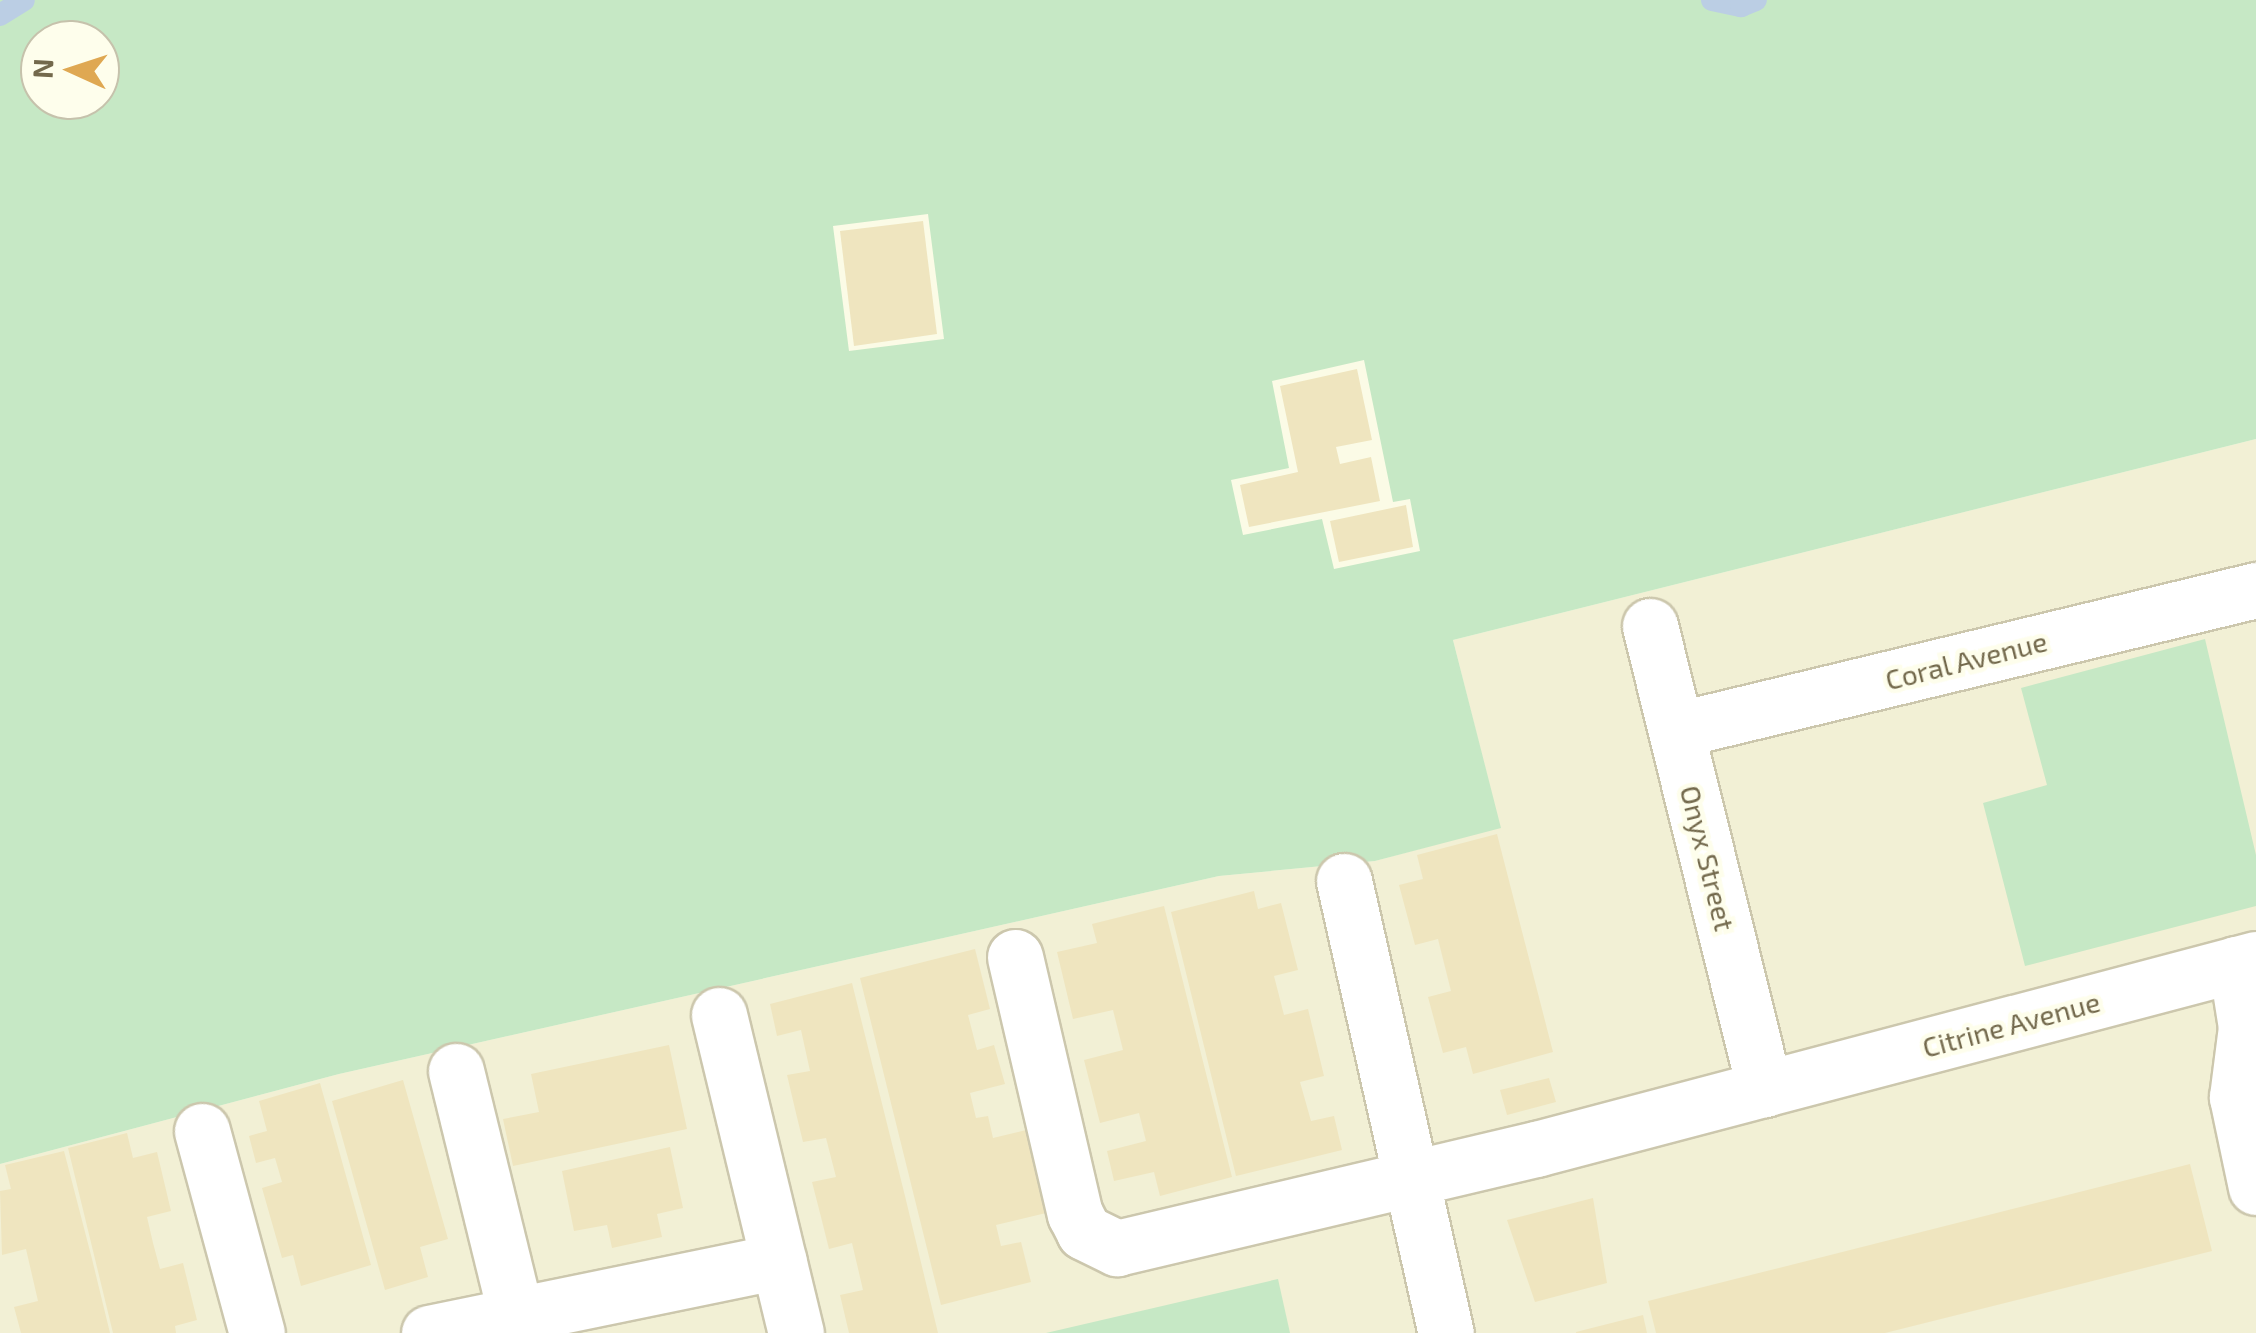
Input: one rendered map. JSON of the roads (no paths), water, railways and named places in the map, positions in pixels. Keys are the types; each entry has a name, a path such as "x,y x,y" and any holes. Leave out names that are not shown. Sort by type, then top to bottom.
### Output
{"street":[{"name":"Coral Avenue","path":"1676,730 2256,590"},
{"name":"Onyx Street","path":"1650,626 1765,1089"},
{"path":"1344,881 1446,1333"},
{"name":"Citrine Avenue","path":"1015,958 1076,1214 1098,1242 1136,1246 1413,1180 2246,961"},
{"path":"2246,961 2246,1027 2238,1097 2256,1188"},
{"path":"719,1015 796,1333"},
{"path":"456,1071 516,1315"},
{"path":"202,1131 257,1333"},
{"path":"428,1333 779,1261"}],"waterway":[{"path":"0,15 24,0"},
{"path":"1712,0 1741,6 1756,0"}]}
